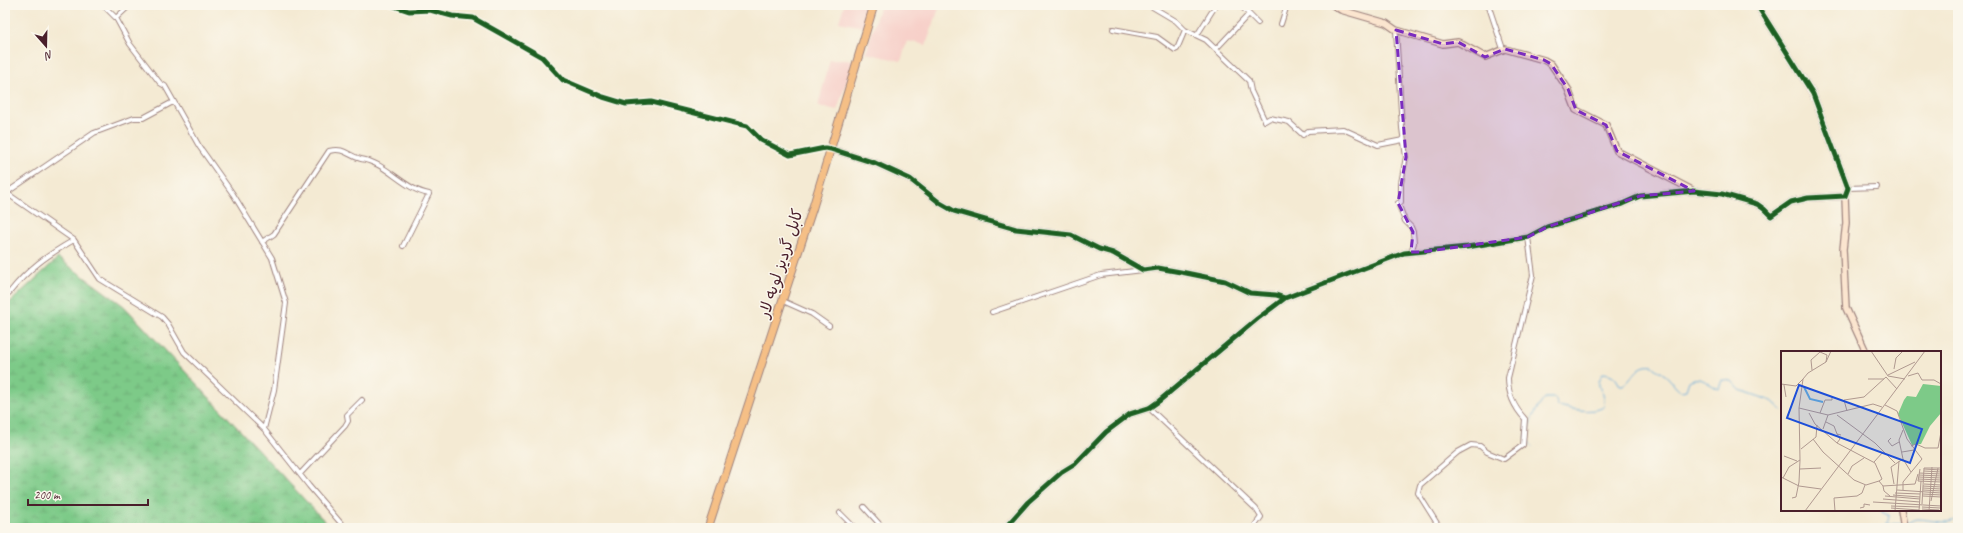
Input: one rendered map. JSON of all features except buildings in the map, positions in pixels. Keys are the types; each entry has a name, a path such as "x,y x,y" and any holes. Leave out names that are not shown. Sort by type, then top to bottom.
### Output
{"highway":[{"name":"کابل گردیز لویه لار","path":"708,528 783,301 831,149 874,5"}],"street":[{"path":"103,5 116,18 130,44 160,83 165,86 199,146 233,194 272,258 286,303 274,390 264,429"},
{"path":"116,18 130,5"},
{"path":"391,5 409,11 430,10 452,16 472,18 542,57 563,80 603,97 626,104 651,102 747,126 761,140 790,155 825,148 875,163 910,179 940,203 954,210 1016,229 1071,235 1099,249 1113,253 1143,270"},
{"path":"430,10 432,5"},
{"path":"1149,5 1176,21 1185,30 1206,40 1249,81 1265,121 1270,118 1289,122 1303,135 1308,131 1343,129 1378,145 1403,140"},
{"path":"1197,35 1216,5"},
{"path":"1240,5 1258,23"},
{"path":"1281,24 1287,5"},
{"path":"1333,5 1386,23 1396,30 1443,44 1458,42 1485,57 1503,49 1530,55 1551,64 1568,89 1576,110 1606,125 1617,151 1694,192"},
{"path":"1486,5 1489,8 1503,49"},
{"path":"1757,5 1813,94 1848,188 1845,196 1846,223 1842,249 1846,308 1866,351"},
{"path":"1216,49 1249,14"},
{"path":"1113,29 1157,37 1175,50 1178,50 1185,30"},
{"path":"1396,30 1403,140 1406,157 1401,183 1400,202 1398,203 1405,221 1411,227 1413,232 1414,244 1411,252"},
{"path":"173,102 143,118 134,118 94,133 6,193 74,240 100,279 162,317 168,324 184,352 264,429 345,528"},
{"path":"262,242 274,234 329,151 338,149 361,159 374,162 410,187 429,194 403,246"},
{"path":"1848,188 1877,187"},
{"path":"1005,528 1028,502 1062,472 1075,464 1106,432 1130,414 1149,408 1285,298 1404,253 1467,247 1528,237 1547,226 1622,204 1640,196 1694,192 1722,194 1757,204 1770,216 1791,202 1802,199 1845,196"},
{"path":"1440,528 1418,493 1420,485 1458,452 1471,445 1480,446 1487,452 1504,459 1523,445 1525,419 1517,410 1508,390 1508,378 1533,275 1528,237"},
{"path":"5,293 9,293 25,273 53,252 74,240"},
{"path":"992,312 1101,275 1158,268 1225,281 1250,293 1276,295 1285,298"},
{"path":"783,301 812,314 829,326"},
{"path":"300,474 345,426 348,421 347,415 362,400"},
{"path":"1149,408 1256,509 1261,517 1253,528"},
{"path":"864,507 883,528"},
{"path":"1901,511 1904,528"},
{"path":"840,513 855,528"},
{"path":"875,528 878,524"}],"highlighted area":[{"path":"1396,30 1443,44 1458,42 1485,57 1505,49 1544,60 1551,64 1568,89 1576,110 1606,125 1617,151 1694,191 1640,196 1547,227 1528,237 1422,252 1411,252 1413,232 1398,203 1406,157"}],"shaded area":[{"path":"844,5 870,5 863,27 839,22"},
{"path":"880,5 940,5 926,45 907,41 901,61 866,53"},
{"path":"830,60 854,60 837,110 818,106"}],"green space":[{"path":"58,258 124,306 331,528 5,528 5,307"}],"waterway":[{"path":"1532,447 1526,438 1527,433 1533,417 1545,398 1555,398 1558,406 1587,411 1599,409 1604,407 1604,396 1599,386 1603,373 1613,376 1619,384 1623,386 1639,369 1648,366 1653,366 1665,375 1681,391 1686,390 1689,381 1693,379 1701,379 1719,389 1722,380 1732,381 1740,390 1772,401 1781,409"},
{"path":"1882,511 1889,515 1887,524 1902,524"},
{"path":"1905,524 1917,519 1943,522 1958,519"}],"cycle path":[{"path":"391,5 409,11 430,10 452,16 473,18 542,57 563,80 603,97 626,104 651,102 747,126 761,140 790,155 825,148 831,149 875,163 910,179 940,203 954,211 1016,229 1071,235 1099,249 1113,253 1143,270 1158,268 1186,273 1225,281 1250,293 1276,295 1285,298"},
{"path":"1005,528 1028,502 1062,472 1075,464 1106,432 1130,414 1149,408 1159,401 1257,319 1285,298 1404,253 1467,247 1528,237 1547,227 1622,204 1640,196 1694,191 1722,194 1757,204 1771,216 1791,202 1808,198 1845,196 1848,188 1813,94 1757,5"}]}
